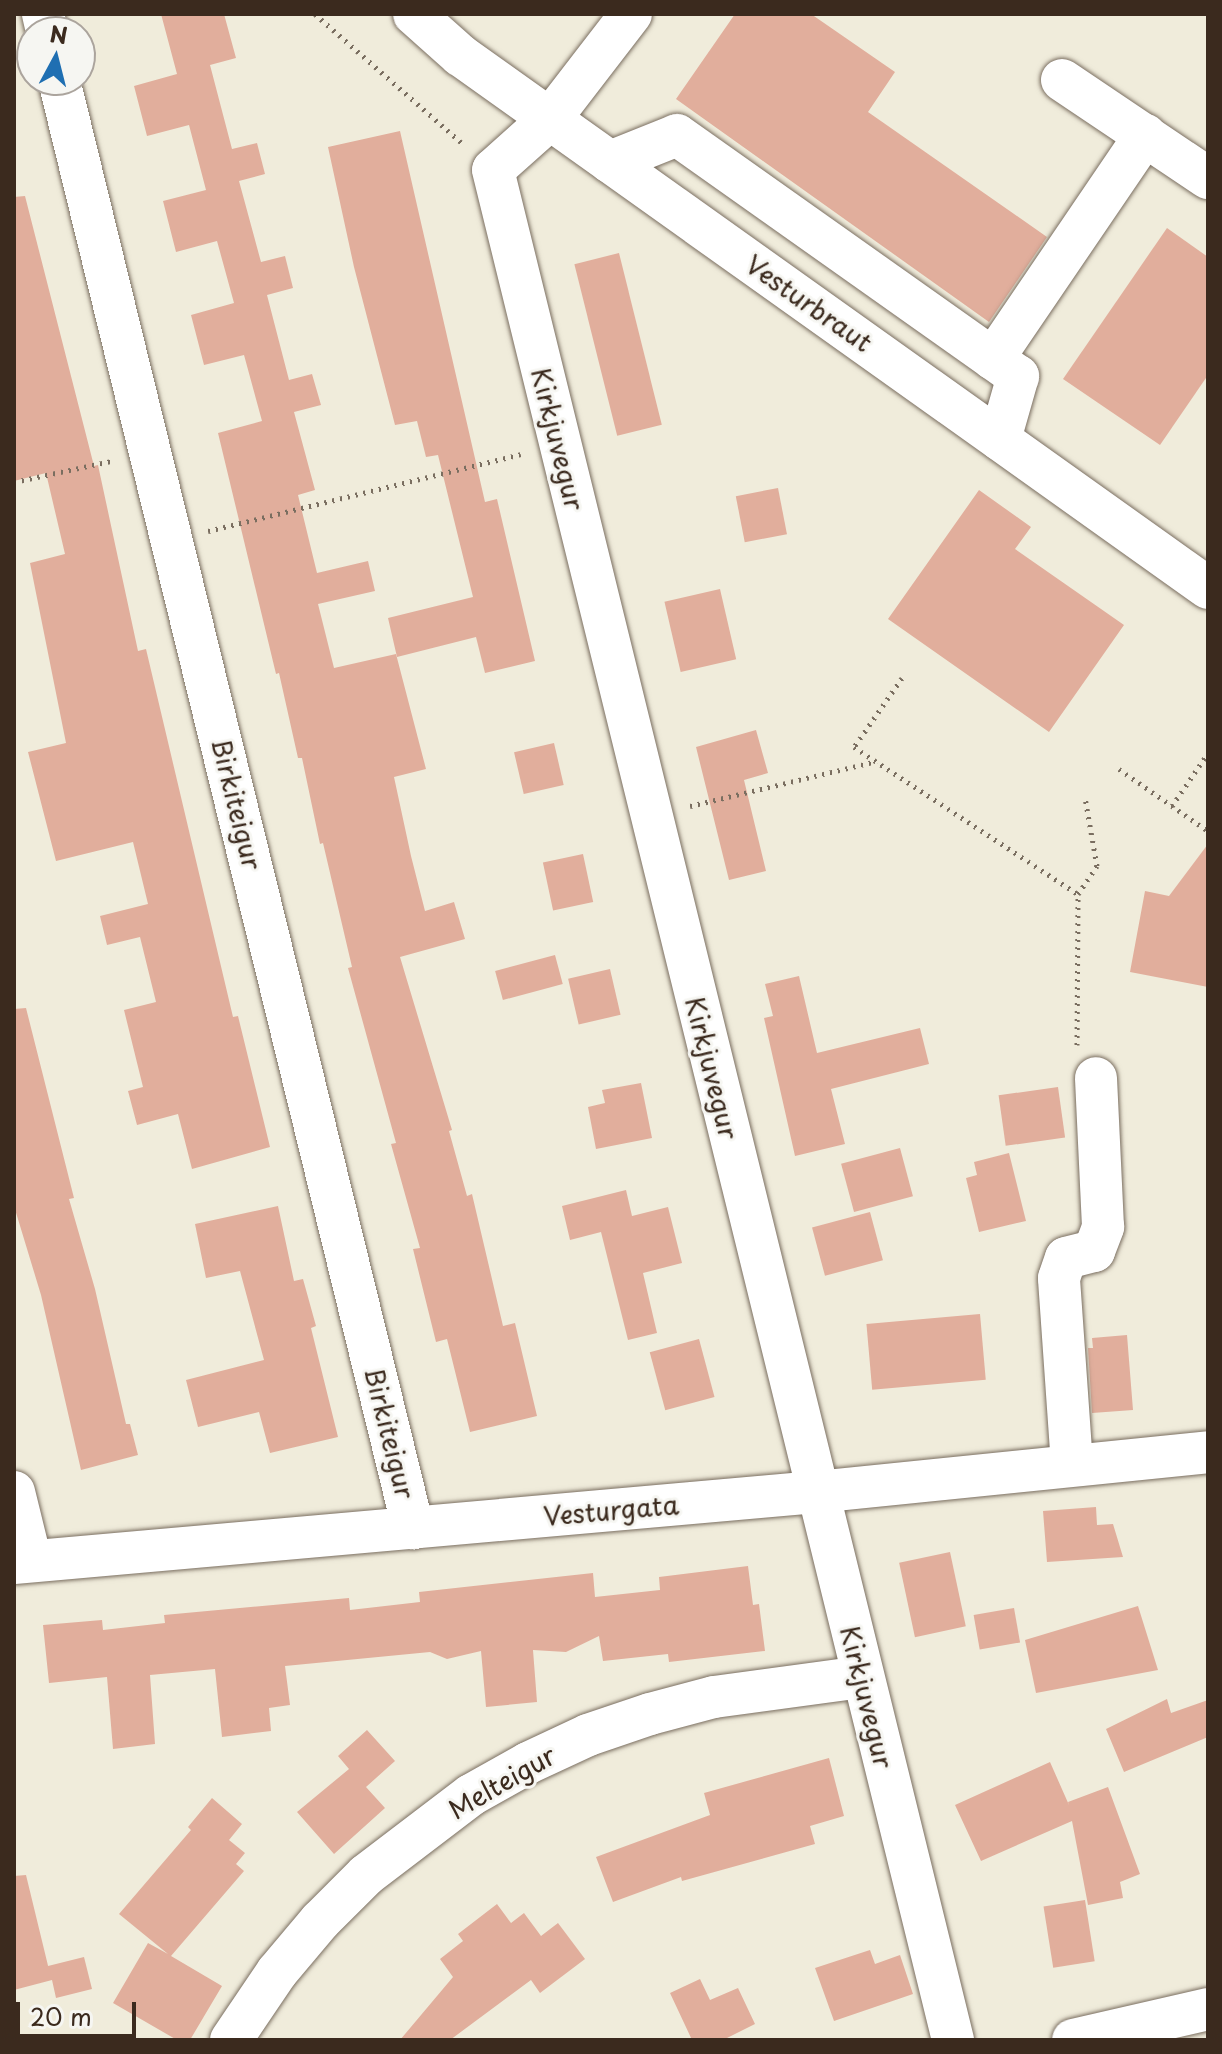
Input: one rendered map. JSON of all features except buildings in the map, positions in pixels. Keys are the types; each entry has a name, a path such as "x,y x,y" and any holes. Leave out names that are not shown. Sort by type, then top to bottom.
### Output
{"street":[{"name":"Vesturbraut","path":"414,14 460,55 1208,588"},
{"path":"493,170 550,119 631,14"},
{"path":"1062,80 1208,178"},
{"name":"Birkiteigur","path":"63,96 413,1528"},
{"path":"610,162 677,135 1018,376 1000,439"},
{"path":"993,359 1145,135"},
{"name":"Kirkjuvegur","path":"493,170 953,2040"},
{"path":"1072,1465 1059,1278 1066,1258 1094,1251 1103,1227 1096,1078"},
{"name":"Vesturgata","path":"22,1562 816,1492 1208,1452"},
{"path":"14,1492 22,1562"},
{"name":"Melteigur","path":"231,2040 277,1972 320,1921 366,1875 471,1795 588,1735 650,1714 714,1697 862,1677"},
{"path":"1073,2040 1208,2009"}],"path":[{"path":"315,14 493,170"},
{"path":"172,539 560,446"},
{"path":"14,482 150,452"},
{"path":"902,678 854,747 1078,894"},
{"path":"1172,806 1208,753"},
{"path":"650,816 877,761"},
{"path":"1119,769 1208,831"},
{"path":"1085,797 1097,866 1078,894 1077,1044 1096,1078"}]}
